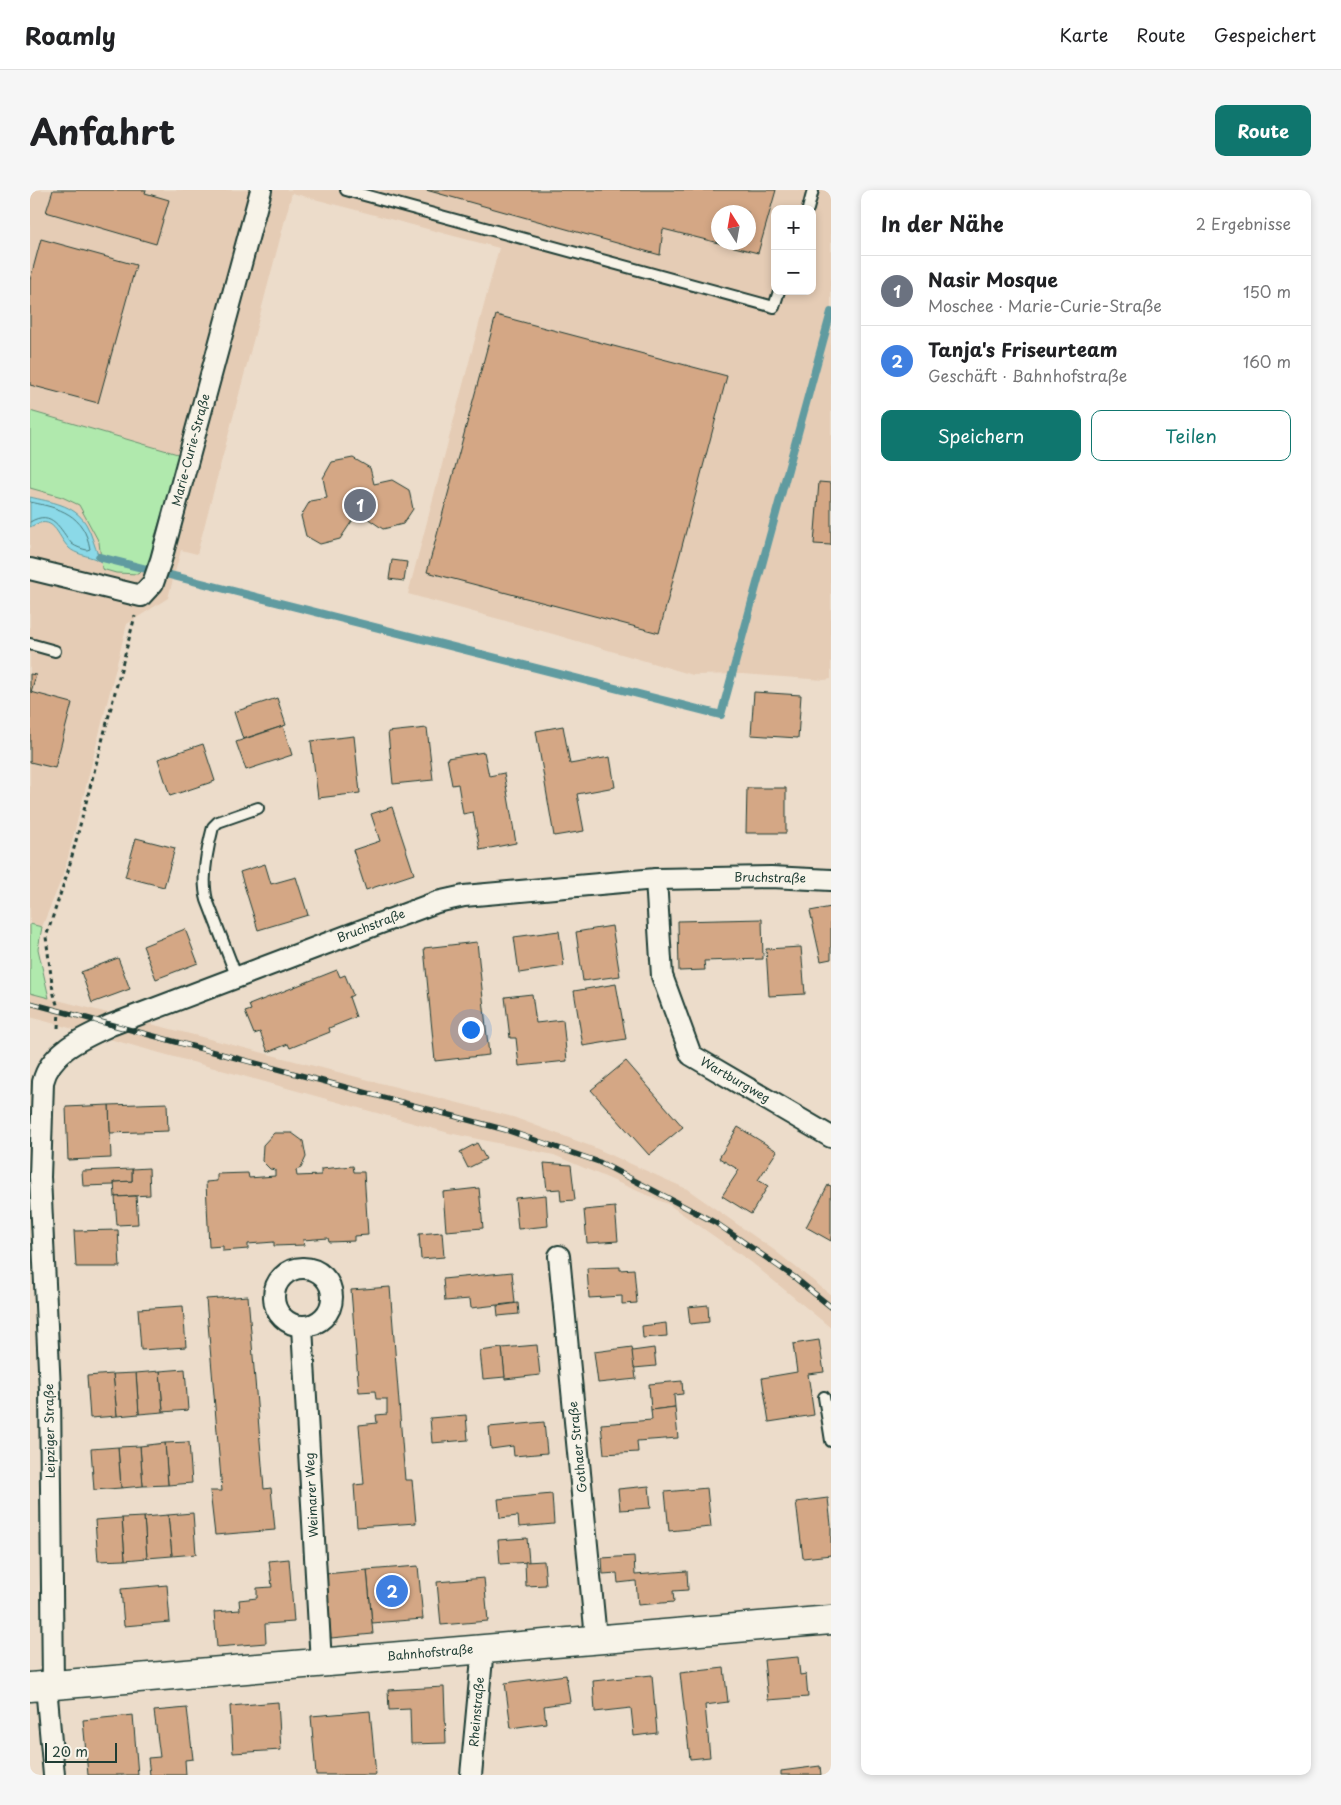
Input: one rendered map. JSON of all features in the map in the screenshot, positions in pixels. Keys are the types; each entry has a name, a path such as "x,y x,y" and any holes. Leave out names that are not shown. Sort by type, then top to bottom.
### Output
{"street":[{"name":"Marie-Curie-Straße","path":"147,589 161,560 261,190"},
{"path":"30,569 147,589"},
{"name":"Bruchstraße","path":"35,1176 43,1082 49,1067 64,1050 111,1025 437,902 464,896 656,879 771,877 831,880"},
{"name":"Wartburgweg","path":"656,879 662,976 691,1055 831,1136"},
{"name":"Leipziger Straße","path":"35,1176 50,1390 43,1686 54,1775"},
{"name":"Gothaer Straße","path":"559,1256 596,1638"},
{"name":"Weimarer Weg","path":"302,1328 322,1663"},
{"name":"Bahnhofstraße","path":"43,1686 596,1638 831,1620"},
{"name":"Rheinstraße","path":"471,1775 483,1648"}],"lane":[{"path":"346,190 774,307 778,295"},
{"path":"809,205 813,190"},
{"path":"30,644 55,651"},
{"path":"237,978 207,900 204,888 205,876 212,827 218,822 258,808"},
{"path":"824,1397 831,1441"}],"path":[{"path":"64,1050 57,1033 59,1011 53,991 46,938 68,871 147,589"}],"shaded area":[{"path":"30,190 831,190 831,679 824,680 742,674 693,675 408,594 499,248 292,193 197,554 181,550 168,598 127,624 64,873 42,927 30,924"},
{"path":"30,993 513,1117 593,1147 687,1189 774,1250 831,1295 831,1328 751,1262 668,1204 554,1155 449,1133 30,1017"}],"green space":[{"path":"30,411 181,455 155,536 150,561 138,574 116,573 102,569 99,542 79,505 62,497 30,488"},
{"path":"30,924 42,927 38,949 49,998 30,993"}],"water":[{"path":"30,497 61,505 81,517 88,528 99,557 96,559 69,548 50,524 38,523 30,527"}],"building":[{"path":"53,190 146,190 145,193 169,200 156,244 46,212"},
{"path":"426,190 776,190 758,253 746,250 756,250 756,205 711,205 711,241 663,229 660,255"},
{"path":"41,239 136,265 98,403 30,385 30,280"},
{"path":"496,315 727,376 659,633 427,572"},
{"path":"353,458 370,468 374,484 392,480 409,490 413,509 403,524 383,529 367,518 366,512 351,516 352,521 340,539 320,544 306,536 301,516 310,501 327,498 323,478 332,462"},
{"path":"819,482 831,483 831,545 814,544"},
{"path":"392,560 407,562 404,581 389,579"},
{"path":"30,674 36,675 31,692 72,703 55,768 30,762"},
{"path":"754,692 801,695 798,738 751,735"},
{"path":"277,698 286,725 243,739 234,712"},
{"path":"283,726 292,755 246,770 236,742"},
{"path":"563,726 570,764 610,757 615,787 577,794 584,831 554,836 536,731"},
{"path":"427,728 433,780 393,784 388,732"},
{"path":"354,736 360,793 318,798 311,741"},
{"path":"203,744 215,781 170,796 158,759"},
{"path":"484,752 489,776 504,773 516,843 480,850 473,812 463,814 458,784 452,785 447,758"},
{"path":"747,788 786,788 786,833 746,833"},
{"path":"392,807 414,874 366,890 353,850 380,841 371,814"},
{"path":"136,838 175,848 164,887 125,877"},
{"path":"265,864 271,884 296,877 308,915 258,930 240,872"},
{"path":"831,907 831,959 821,961 810,911"},
{"path":"762,919 763,959 704,961 705,970 679,971 678,921"},
{"path":"612,926 620,976 583,981 576,932"},
{"path":"185,929 198,963 156,979 143,946"},
{"path":"559,931 564,966 519,973 514,937"},
{"path":"477,942 489,1055 435,1061 424,948"},
{"path":"801,947 805,994 769,996 766,949"},
{"path":"118,958 130,989 92,1003 81,972"},
{"path":"337,970 340,977 345,975 353,995 349,997 356,1017 329,1028 330,1032 290,1048 288,1044 268,1052 260,1032 254,1034 245,1012 251,1010 249,1005"},
{"path":"616,984 626,1039 583,1046 574,991"},
{"path":"532,994 536,1023 563,1020 567,1061 519,1066 516,1038 510,1038 505,997"},
{"path":"626,1061 683,1127 649,1155 591,1090"},
{"path":"167,1103 168,1131 110,1133 109,1105"},
{"path":"109,1105 111,1158 68,1160 66,1107"},
{"path":"738,1127 777,1151 758,1180 768,1186 751,1214 722,1196 739,1170 719,1158"},
{"path":"274,1133 292,1133 303,1141 306,1157 301,1168 296,1170 297,1176 321,1175 321,1169 353,1166 354,1172 364,1172 368,1235 354,1236 354,1241 329,1242 328,1238 303,1240 304,1245 274,1246 274,1242 248,1244 248,1249 223,1251 223,1246 209,1247 206,1182 217,1181 217,1174 248,1173 249,1178 275,1176 275,1170 270,1169 262,1161 263,1145"},
{"path":"477,1143 486,1159 468,1168 460,1152"},
{"path":"544,1163 571,1165 575,1200 561,1201 560,1189 547,1190"},
{"path":"149,1168 150,1195 115,1197 114,1182 132,1181 132,1169"},
{"path":"132,1169 132,1181 114,1182 114,1185 83,1186 82,1171"},
{"path":"828,1185 831,1186 831,1241 806,1227"},
{"path":"479,1188 483,1228 446,1231 443,1192"},
{"path":"546,1195 548,1226 518,1229 515,1198"},
{"path":"136,1196 138,1224 117,1225 115,1197"},
{"path":"615,1207 618,1241 587,1243 584,1210"},
{"path":"118,1230 120,1267 76,1267 74,1231"},
{"path":"442,1232 444,1257 421,1259 419,1234"},
{"path":"620,1267 620,1270 634,1269 637,1303 622,1304 622,1296 589,1298 587,1268"},
{"path":"512,1272 515,1303 471,1308 470,1299 445,1301 443,1279"},
{"path":"390,1287 405,1480 412,1480 416,1523 357,1527 354,1485 364,1484 359,1425 377,1423 376,1415 387,1414 387,1399 376,1399 375,1391 359,1392 351,1290"},
{"path":"248,1296 264,1489 271,1488 275,1530 215,1535 210,1491 222,1491 206,1299"},
{"path":"518,1303 519,1314 498,1316 497,1306"},
{"path":"708,1305 709,1322 690,1324 688,1307"},
{"path":"183,1306 186,1347 141,1350 138,1309"},
{"path":"666,1323 667,1336 643,1338 642,1326"},
{"path":"819,1340 824,1372 808,1374 814,1415 769,1422 762,1378 797,1372 793,1344"},
{"path":"537,1345 540,1375 505,1379 502,1348"},
{"path":"632,1347 636,1379 598,1383 594,1352"},
{"path":"502,1348 505,1377 483,1379 480,1351"},
{"path":"654,1348 656,1366 634,1368 632,1351"},
{"path":"185,1369 188,1410 163,1412 160,1371"},
{"path":"160,1371 163,1412 139,1414 136,1373"},
{"path":"136,1373 139,1414 117,1416 113,1374"},
{"path":"113,1374 117,1416 90,1418 87,1376"},
{"path":"682,1381 683,1394 674,1395 675,1407 651,1410 649,1384"},
{"path":"675,1407 678,1438 637,1441 638,1452 604,1454 601,1424 652,1420 651,1410"},
{"path":"466,1415 468,1440 432,1443 430,1418"},
{"path":"544,1422 547,1453 514,1456 513,1446 491,1449 489,1427"},
{"path":"189,1442 192,1483 168,1485 165,1443"},
{"path":"165,1443 168,1485 143,1486 140,1446"},
{"path":"140,1446 143,1486 121,1488 118,1447"},
{"path":"118,1447 121,1488 94,1490 91,1449"},
{"path":"649,1486 651,1508 620,1510 618,1489"},
{"path":"707,1488 711,1527 669,1531 665,1492"},
{"path":"552,1494 554,1524 519,1527 518,1516 500,1518 498,1499"},
{"path":"828,1498 831,1525 831,1555 803,1558 796,1502"},
{"path":"193,1513 196,1554 172,1556 168,1515"},
{"path":"168,1515 172,1556 147,1558 144,1517"},
{"path":"144,1517 147,1558 125,1560 122,1518"},
{"path":"122,1518 125,1560 98,1561 95,1520"},
{"path":"527,1538 529,1562 500,1564 498,1540"},
{"path":"634,1556 635,1575 687,1571 688,1590 673,1591 674,1602 638,1605 636,1581 618,1583 617,1573 603,1574 602,1558"},
{"path":"289,1559 294,1622 265,1624 266,1643 217,1647 214,1612 240,1610 239,1600 257,1598 257,1588 272,1587 269,1561"},
{"path":"544,1561 546,1585 526,1586 525,1562"},
{"path":"418,1566 423,1619 372,1623 367,1570"},
{"path":"367,1570 373,1634 331,1638 325,1574"},
{"path":"484,1578 488,1621 441,1625 437,1582"},
{"path":"167,1585 170,1622 124,1626 121,1589"},
{"path":"798,1657 800,1675 806,1674 808,1697 768,1700 764,1660"},
{"path":"724,1668 728,1702 705,1705 710,1757 690,1759 680,1673"},
{"path":"566,1675 570,1702 544,1706 546,1723 511,1728 505,1683"},
{"path":"652,1675 657,1733 634,1736 631,1708 595,1712 593,1681"},
{"path":"444,1687 446,1743 411,1744 410,1709 389,1710 388,1690"},
{"path":"278,1702 281,1750 233,1753 230,1706"},
{"path":"187,1708 193,1759 185,1760 186,1775 150,1775 148,1758 160,1757 154,1711"},
{"path":"370,1711 376,1775 316,1775 311,1716"},
{"path":"133,1715 138,1775 88,1775 83,1720"},
{"path":"820,1766 821,1775 781,1775 781,1771"}],"waterway":[{"path":"99,557 721,715 831,312"}],"railway":[{"path":"30,1003 506,1130 599,1162 716,1223 794,1277 831,1307"}],"place":[{"name":"Nasir Mosque","path":"360,505"},
{"name":"Tanja's Friseurteam","path":"392,1591"}]}
